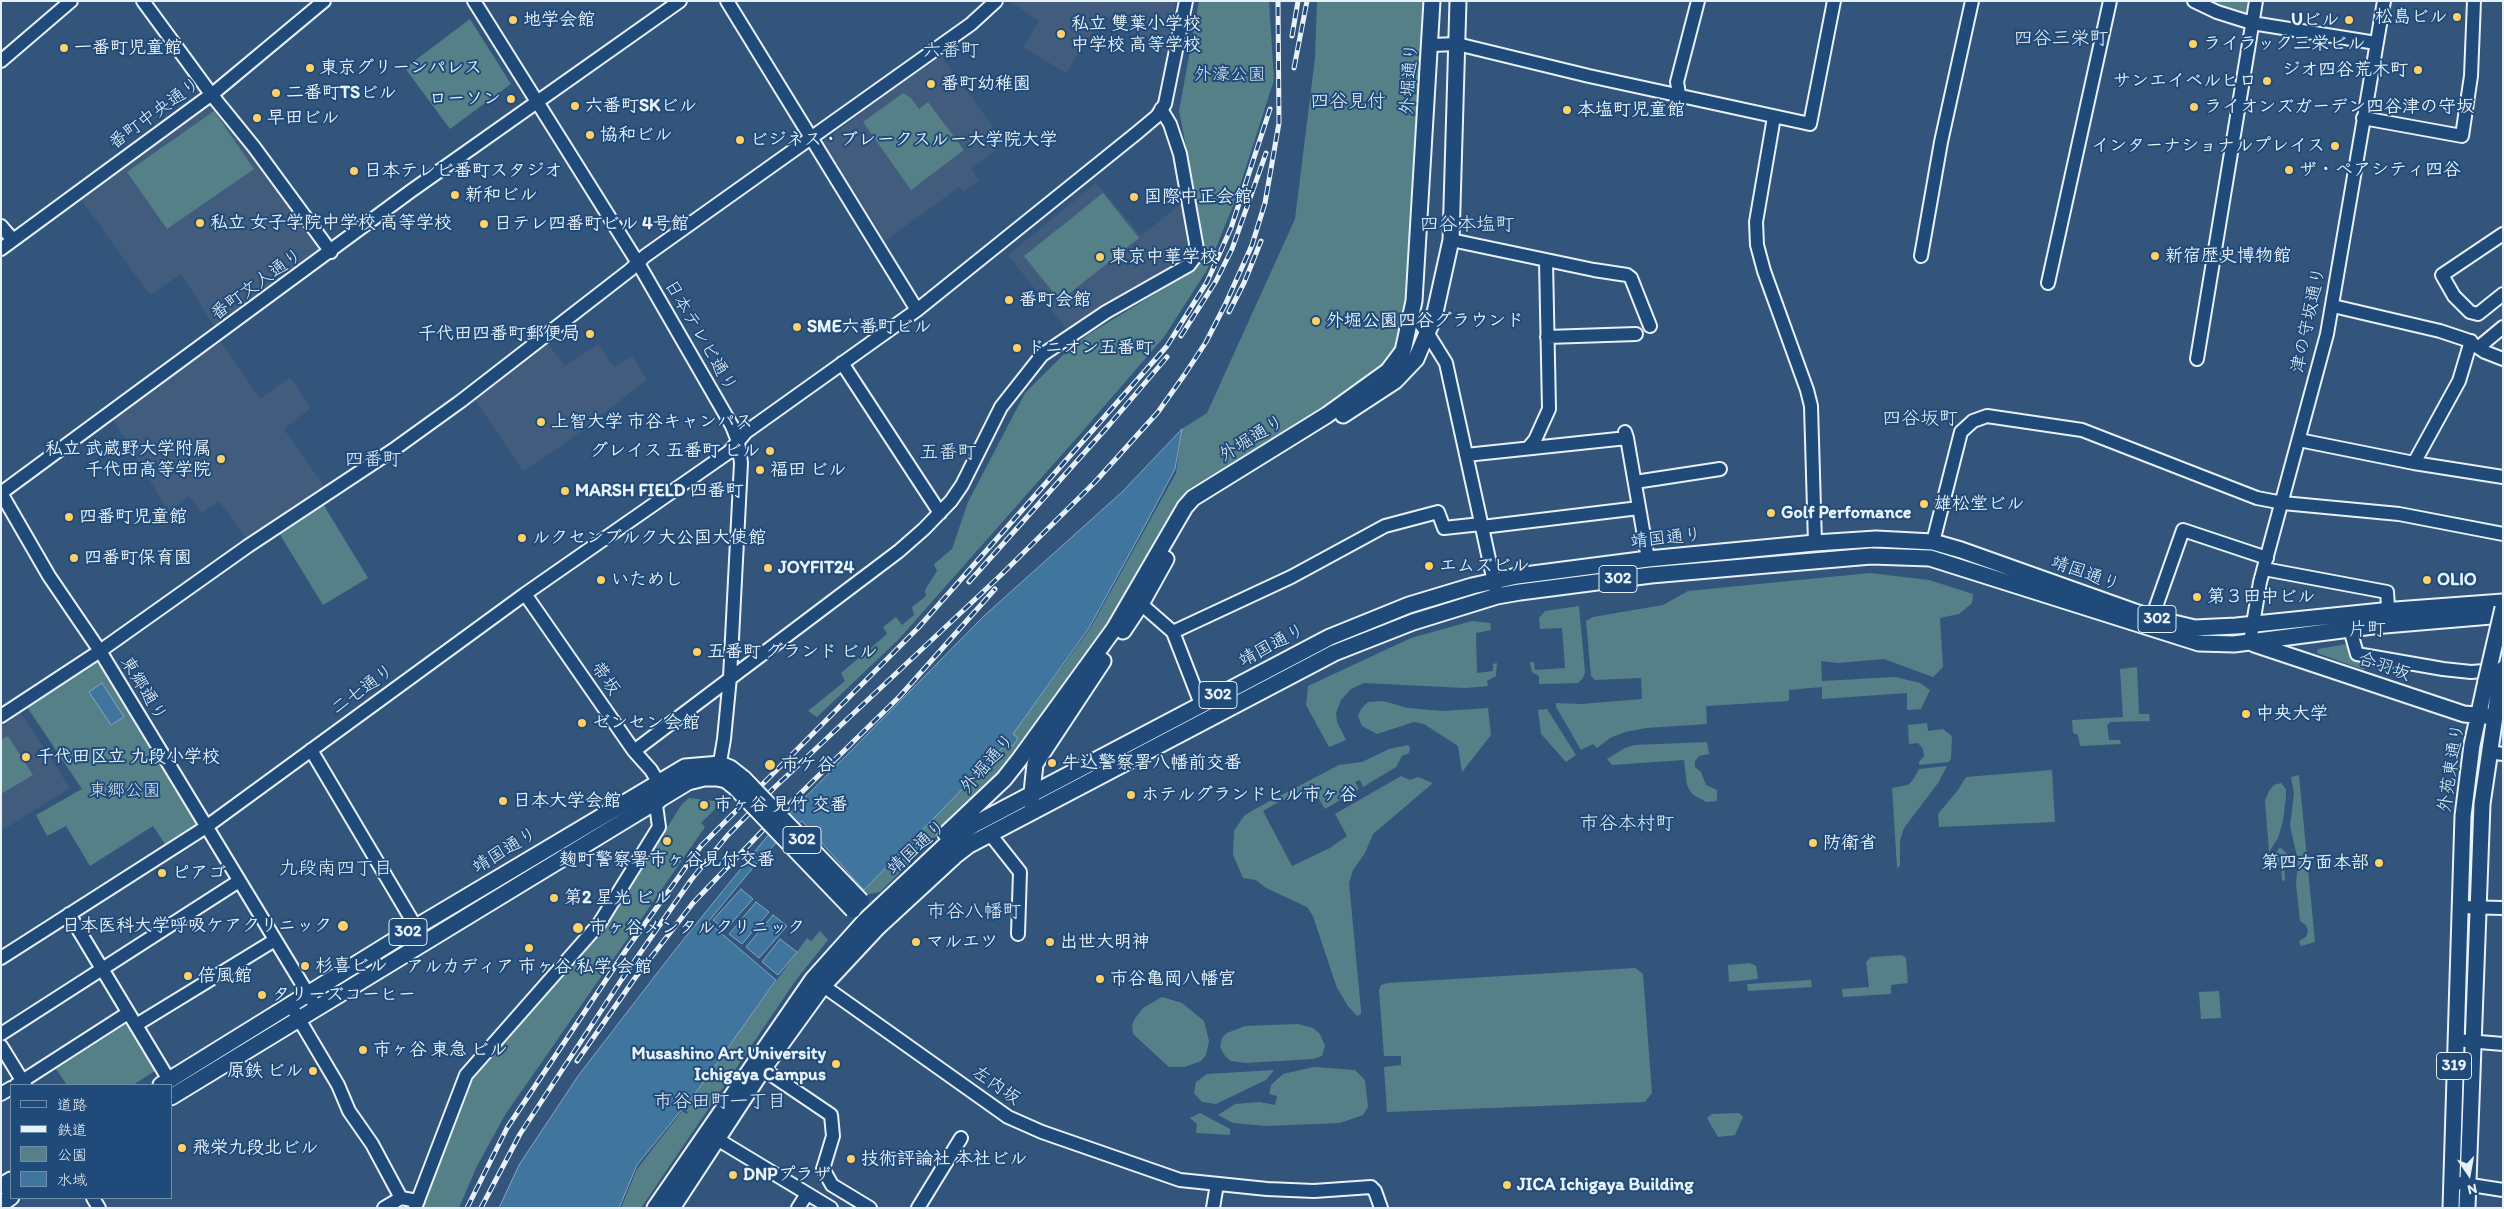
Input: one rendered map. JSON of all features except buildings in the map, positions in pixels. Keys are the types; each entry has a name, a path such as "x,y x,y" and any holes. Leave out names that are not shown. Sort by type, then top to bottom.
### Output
{"main road":[{"name":"外堀通り","path":"930,858 948,832 997,786 1019,760 1114,628 1185,507 1193,498 1327,415 1388,371 1403,351 1413,314 1431,45 1432,1"},
{"name":"外堀通り","path":"1024,816 1030,805 1035,764 1041,751 1141,604 1191,514 1212,495 1395,381 1416,359 1428,334 1450,240 1458,1"},
{"name":"靖国通り","path":"872,921 930,858 974,824 1330,636 1409,605 1494,580 1648,559 1815,542 1876,539 1933,542 1970,553 2152,618 2195,628 2252,625 2382,611 2503,602"},
{"name":"靖国通り","path":"872,921 956,855 990,834 1334,653 1413,622 1497,596 1650,575 1834,558 1900,556 1930,558 2188,641 2221,644 2250,642 2316,632 2503,615"},
{"name":"外苑東通り","path":"2467,1208 2475,943 2482,804 2496,753 2499,715 2498,676 2503,608"},
{"path":"2252,625 2270,639 2309,660"},
{"path":"2288,649 2286,645 2290,640 2316,632"},
{"name":"合羽坂","path":"2250,642 2309,660 2464,714 2479,716"},
{"name":"外苑東通り","path":"2451,1208 2454,1040 2463,816 2479,716 2498,676"},
{"name":"302","path":"2479,716 2499,715"},
{"name":"靖国通り","path":"172,1096 662,789 685,767 729,777"},
{"name":"302","path":"729,777 872,921"},
{"name":"靖国通り","path":"165,1083 416,927 662,789"},
{"path":"655,1208 818,982 872,921"},
{"path":"672,1208 818,982"}],"street":[{"path":"1,60 71,1"},
{"path":"143,1 331,252"},
{"name":"番町中央通り","path":"1,249 211,94 324,1"},
{"name":"日本テレビ通り","path":"474,1 638,263 732,426 738,441 741,463 730,677 729,777"},
{"name":"番町文人通り","path":"1,493 331,252 411,191 680,1"},
{"path":"727,1 917,310"},
{"path":"1,716 100,651 248,546 355,476 461,401 638,263 644,256 971,24 996,1"},
{"path":"634,751 899,551 940,513 962,485 1001,407 1042,355 1106,312 1189,265 1195,257 1197,249 1180,154 1170,124 1161,109 1164,104 1186,1"},
{"path":"1679,94 1677,82 1698,1"},
{"path":"1431,45 1457,44 1589,76 1679,94 1810,124 1834,1"},
{"path":"1921,256 1941,142 1972,1"},
{"path":"2048,283 2110,1"},
{"path":"2194,1 2217,12 2252,22 2376,43"},
{"path":"2197,359 2256,1"},
{"name":"津の守坂通り","path":"2250,642 2265,564 2333,306 2384,1"},
{"path":"2363,118 2462,136 2471,76 2474,1"},
{"name":"二七通り","path":"1,958 206,827 525,594 729,452 746,432 917,310 1138,132 1157,116 1161,109"},
{"path":"1774,117 1756,222 1757,245 1764,271 1808,390 1811,406 1815,542"},
{"path":"1,226 13,240"},
{"path":"2503,234 2442,275 2454,296 2470,312 2478,314 2503,294"},
{"path":"1450,240 1546,261 1627,275 1631,278 1650,326"},
{"path":"1529,447 1535,440 1549,409 1546,261"},
{"path":"2333,306 2440,331 2475,344 2503,359"},
{"path":"1413,314 1446,363 1497,596"},
{"path":"2414,464 2459,381 2475,344 2503,327"},
{"path":"1547,337 1636,334"},
{"path":"842,363 940,513"},
{"path":"1933,542 1961,432 1973,421 1987,416 2082,430 2257,498 2282,503 2399,514 2503,534"},
{"path":"1466,455 1626,435 1648,559"},
{"path":"2299,440 2414,464 2503,477"},
{"path":"1635,482 1720,469"},
{"name":"東郷通り","path":"1,493 49,576 100,651 316,1007"},
{"path":"1173,632 1290,577 1385,526 1438,512 1444,528 1639,508"},
{"path":"2152,618 2183,530 2265,564 2387,592 2388,606 2382,611"},
{"name":"帯坂","path":"525,594 662,789"},
{"path":"1141,604 1173,632 1201,704"},
{"path":"2350,629 2357,654 2498,676"},
{"path":"311,750 416,927"},
{"path":"290,1004 338,1085 349,1111 372,1144 401,1198 417,1204 466,1075 599,924 659,827 656,805 662,789"},
{"path":"990,834 1020,872 1018,934"},
{"path":"1,1034 239,881"},
{"path":"2459,907 2503,908"},
{"path":"68,914 136,1025 165,1083"},
{"path":"136,1025 275,940"},
{"name":"左内坂","path":"818,982 1008,1117 1095,1151 1180,1180 1314,1191 1371,1187 1375,1191 1381,1208"},
{"path":"1,1046 21,1084 128,1013"},
{"path":"2454,1040 2503,1044"},
{"path":"763,1069 831,1115 833,1136 823,1169 832,1185 870,1208"},
{"path":"918,1208 961,1138"},
{"path":"717,1139 831,1208"},
{"path":"2451,1183 2503,1190"},
{"path":"1213,1208 1217,1184"},
{"path":"798,1208 807,1194"},
{"path":"384,1208 401,1198"}],"shaded area":[{"name":"私立 雙葉小学校 中学校 高等学校","path":"1013,1 1176,1 1166,52 1103,15 1066,73 1023,47 1039,21 1012,3"},
{"path":"940,54 996,131 985,140 994,151 971,169 979,180 963,192 959,187 885,241 823,142"},
{"name":"私立 女子学院中学校 高等学校","path":"212,102 323,249 322,252 215,327 181,274 150,295 79,197"},
{"name":"東京中華学校","path":"1096,183 1141,236 1184,201 1193,246 1190,259 1069,332 1008,255"},
{"name":"私立 武蔵野大学附属 千代田高等学院","path":"221,342 260,399 290,377 311,408 284,429 326,489 248,541 219,501 202,513 188,496 169,512 112,417"},
{"name":"上智大学 市谷キャンパス","path":"545,344 548,344 565,366 598,344 614,367 632,356 647,380 561,446 523,471 474,398"},
{"name":"千代田区立 九段小学校","path":"21,713 70,788 1,831 1,726"}],"green space":[{"name":"外濠公園","path":"1199,1 1269,1 1274,80 1235,201 1207,270 1164,337 1081,433 899,639 817,717 808,711 845,681 841,673 887,634 883,627 896,617 902,625 914,615 912,607 926,596 925,590 937,571 934,564 952,549 968,502 1025,393 1062,356 1089,334 1191,272 1199,264 1202,253 1197,203 1179,111"},
{"name":"外濠公園","path":"1317,1 1432,1 1405,339 1388,371 1189,496 1127,604 997,776 880,892 869,894 860,892 1007,743 1013,746 1018,738 1013,734 1090,629 1176,473 1182,429 1207,413 1295,219 1315,58"},
{"path":"2206,1 2248,1 2246,15 2218,7"},
{"path":"470,19 511,84 450,129 405,68"},
{"path":"903,93 911,98 919,109 928,102 964,150 911,190 863,122"},
{"path":"214,111 254,169 167,229 127,172"},
{"path":"1103,193 1139,238 1060,301 1024,256"},
{"path":"323,504 368,578 323,605 279,533"},
{"path":"1870,573 1929,580 1973,594 1972,603 1959,614 1940,618 1943,667 1933,677 1884,659 1838,663 1821,661 1822,681 1895,677 1920,683 1930,690 1921,709 1907,710 1907,693 1822,699 1822,687 1789,690 1789,701 1706,706 1707,724 1646,728 1625,732 1610,738 1597,748 1593,744 1581,750 1556,707 1556,703 1581,704 1642,699 1641,678 1595,680 1591,676 1586,621 1593,617 1663,605 1688,591"},
{"path":"1579,606 1585,672 1583,678 1578,683 1539,684 1539,676 1532,672 1530,662 1534,662 1535,670 1565,668 1562,628 1540,629 1539,618 1545,611"},
{"path":"1472,621 1490,623 1491,630 1476,633 1477,673 1493,671 1493,664 1497,663 1496,676 1487,681 1488,686 1465,688 1364,683 1351,689 1341,700 1336,713 1337,722 1346,740 1329,747 1306,705 1308,686 1411,638"},
{"path":"2347,644 2351,657 2366,663 2364,670 2317,653 2318,649"},
{"name":"東郷公園","path":"98,660 196,824 165,844 153,826 90,866 66,826 47,836 36,815 82,789 27,707"},
{"path":"2137,667 2139,714 2149,714 2150,721 2111,722 2107,725 2109,740 2120,740 2121,744 2080,746 2078,735 2073,733 2072,720 2123,717 2120,669"},
{"path":"1383,701 1408,708 1442,711 1488,708 1491,735 1462,772 1458,746 1424,724 1414,722 1377,734 1362,726 1358,716 1361,709 1368,702"},
{"path":"1547,709 1576,755 1566,762 1541,734 1538,710"},
{"path":"1927,723 1928,731 1943,729 1952,736 1951,759 1949,762 1919,765 1924,756 1923,749 1918,743 1909,744 1908,725"},
{"path":"8,736 33,775 1,794 1,740"},
{"path":"1707,742 1709,754 1699,756 1695,761 1695,767 1701,772 1706,785 1717,790 1717,801 1706,802 1692,794 1687,785 1684,760 1612,765 1607,759 1625,748 1635,745"},
{"path":"1408,745 1410,747 1409,753 1402,756 1396,767 1363,787 1360,780 1355,782 1359,789 1325,809 1314,791 1280,801 1263,811 1292,866 1330,848 1347,836 1335,814 1401,776 1410,780 1418,777 1433,783 1373,834 1365,853 1353,870 1349,883 1361,1010 1361,1014 1357,1016 1348,1006 1337,988 1313,916 1307,907 1266,888 1256,880 1243,878 1233,855 1234,831 1244,816 1255,809 1339,765 1362,762 1389,749"},
{"path":"1947,766 1938,783 1904,828 1900,841 1900,866 1897,868 1892,788 1908,785 1919,769"},
{"path":"2052,770 2055,822 1939,827 1938,814 1966,777"},
{"path":"2299,775 2315,942 2301,946 2299,941 2306,937 2308,931 2306,925 2300,921 2296,884 2298,861 2290,826 2294,794 2291,777"},
{"path":"2281,783 2286,789 2283,821 2278,838 2269,852 2265,801 2274,785"},
{"path":"689,798 715,801 715,809 701,823 705,827 505,1115 476,1168 459,1208 421,1208 472,1076 603,927 682,804"},
{"path":"2280,847 2288,855 2284,856 2285,880 2282,881 2281,865 2269,866 2268,859"},
{"path":"820,931 828,940 796,980 641,1208 621,1208 637,1169 682,1111 687,1114 688,1112 684,1109 807,938 811,941"},
{"path":"1902,955 1906,958 1908,983 1891,985 1891,994 1843,997 1842,989 1869,987 1866,962 1871,957"},
{"path":"1750,963 1756,966 1758,979 1729,982 1728,965"},
{"path":"1635,968 1643,974 1652,1093 1645,1102 1387,1112 1384,1067 1401,1065 1401,1056 1384,1056 1379,990 1381,985 1388,983"},
{"path":"1811,980 1812,987 1748,991 1747,984"},
{"path":"2219,991 2221,1018 2201,1019 2199,992"},
{"path":"1162,997 1182,1003 1204,1021 1209,1041 1206,1055 1201,1061 1184,1067 1169,1067 1133,1034 1132,1026 1134,1020 1143,1008"},
{"path":"128,1023 158,1069 135,1084 66,1084 56,1069"},
{"path":"1298,1024 1313,1028 1320,1034 1325,1046 1322,1056 1313,1059 1246,1063 1231,1061 1225,1056 1220,1047 1222,1038 1227,1033 1245,1026"},
{"path":"1314,1067 1355,1070 1365,1080 1368,1107 1363,1115 1340,1123 1266,1126 1233,1123 1218,1115 1235,1104 1260,1102 1275,1105 1277,1096 1269,1094 1271,1085 1283,1074"},
{"path":"1274,1070 1266,1080 1216,1104 1202,1102 1194,1093 1196,1082 1207,1074"},
{"path":"1200,1113 1230,1129 1230,1135 1196,1133 1197,1124 1190,1118"},
{"path":"1739,1113 1743,1117 1735,1135 1718,1137 1707,1118 1712,1114"}],"water":[{"path":"1182,429 1175,469 1089,628 1013,734 1018,738 1013,746 1007,743 864,890 802,821 778,841 756,864 708,922 776,980 700,1087 637,1165 619,1208 499,1208 519,1165 578,1076 675,950 769,834 985,615 1122,492"},
{"path":"102,683 124,717 111,725 89,692"},
{"path":"741,889 753,899 725,930 713,920"},
{"path":"756,902 769,912 742,944 729,934"},
{"path":"773,915 787,926 759,958 746,947"},
{"path":"780,939 797,952 778,975 762,962"}],"railway":[{"path":"481,1208 520,1134 622,979 691,880 727,836 775,787 1002,574 1095,482 1158,412 1185,374 1206,342 1225,305 1252,245 1265,203 1279,123 1278,1"},
{"path":"1292,36 1298,1"},
{"path":"1294,68 1307,1"},
{"path":"467,1208 507,1128 626,950 701,846 918,628 1167,346 1207,282 1231,228 1270,109"},
{"path":"1181,336 1216,281 1232,249 1266,153"},
{"path":"1229,312 1244,283 1261,241"},
{"path":"969,582 1167,357"},
{"path":"577,1061 635,978 693,903 766,827 900,696 995,589"}],"place":[{"name":"松島ビル","path":"2457,17"},
{"name":"地学会館","path":"513,20"},
{"name":"Uビル","path":"2349,20"},
{"name":"私立 雙葉小学校 中学校 高等学校","path":"1061,34"},
{"name":"ライラック三栄ビル","path":"2193,44"},
{"name":"一番町児童館","path":"64,48"},
{"name":"東京グリーンパレス","path":"310,68"},
{"name":"ジオ四谷荒木町","path":"2418,70"},
{"name":"サンエイベルヒロ","path":"2267,81"},
{"name":"番町幼稚園","path":"931,84"},
{"name":"二番町TSビル","path":"276,93"},
{"name":"ローソン","path":"511,99"},
{"name":"六番町SKビル","path":"575,106"},
{"name":"ライオンズガーデン四谷津の守坂","path":"2194,107"},
{"name":"本塩町児童館","path":"1567,110"},
{"name":"早田ビル","path":"257,118"},
{"name":"協和ビル","path":"590,135"},
{"name":"ビジネス・ブレークスルー大学院大学","path":"740,140"},
{"name":"インターナショナルプレイス","path":"2335,146"},
{"name":"ザ・ペアシティ四谷","path":"2289,170"},
{"name":"日本テレビ番町スタジオ","path":"354,171"},
{"name":"新和ビル","path":"455,195"},
{"name":"国際中正会館","path":"1134,197"},
{"name":"私立 女子学院中学校 高等学校","path":"200,223"},
{"name":"日テレ四番町ビル 4号館","path":"484,224"},
{"name":"新宿歴史博物館","path":"2155,256"},
{"name":"東京中華学校","path":"1100,257"},
{"name":"番町会館","path":"1009,300"},
{"name":"外堀公園四谷グラウンド","path":"1316,321"},
{"name":"SME六番町ビル","path":"797,327"},
{"name":"千代田四番町郵便局","path":"590,334"},
{"name":"ドニオン五番町","path":"1017,348"},
{"name":"上智大学 市谷キャンパス","path":"541,422"},
{"name":"グレイス 五番町 ビル","path":"770,451"},
{"name":"私立 武蔵野大学附属 千代田高等学院","path":"221,459"},
{"name":"福田 ビル","path":"760,470"},
{"name":"MARSH FIELD 四番町","path":"565,491"},
{"name":"雄松堂ビル","path":"1924,504"},
{"name":"Golf Perfomance","path":"1771,513"},
{"name":"四番町児童館","path":"69,517"},
{"name":"ルクセンブルク大公国大使館","path":"522,538"},
{"name":"四番町保育園","path":"74,558"},
{"name":"エムズビル","path":"1429,566"},
{"name":"JOYFIT24","path":"768,568"},
{"name":"いためし","path":"601,580"},
{"name":"OLIO","path":"2427,580"},
{"name":"第３田中ビル","path":"2197,597"},
{"name":"五番町 グランド ビル","path":"697,652"},
{"name":"中央大学","path":"2246,714"},
{"name":"ゼンセン会館","path":"582,723"},
{"name":"千代田区立 九段小学校","path":"26,757"},
{"name":"牛込警察署八幡前交番","path":"1052,763"},
{"name":"市ケ谷","path":"770,765"},
{"name":"ホテルグランドヒル市ヶ谷","path":"1131,795"},
{"name":"日本大学会館","path":"503,801"},
{"name":"市ヶ谷 見竹 交番","path":"704,805"},
{"name":"麹町警察署市ヶ谷見付交番","path":"667,841"},
{"name":"防衛省","path":"1813,843"},
{"name":"第四方面本部","path":"2379,863"},
{"name":"ピアゴ","path":"162,873"},
{"name":"第2 星光 ビル","path":"554,898"},
{"name":"日本医科大学呼吸ケアクリニック","path":"343,926"},
{"name":"市ヶ谷メンタルクリニック","path":"578,928"},
{"name":"マルエツ","path":"916,942"},
{"name":"出世大明神","path":"1050,942"},
{"name":"アルカディア 市ヶ谷 私学 会館","path":"529,948"},
{"name":"杉喜ビル","path":"305,966"},
{"name":"倍風館","path":"188,976"},
{"name":"市谷亀岡八幡宮","path":"1100,979"},
{"name":"タリーズコーヒー","path":"262,995"},
{"name":"市ヶ谷 東急 ビル","path":"363,1050"},
{"name":"Musashino Art University Ichigaya Campus","path":"836,1064"},
{"name":"原鉄 ビル","path":"313,1071"},
{"name":"飛栄九段北ビル","path":"182,1148"},
{"name":"技術評論社 本社ビル","path":"851,1159"},
{"name":"DNPプラザ","path":"733,1175"},
{"name":"JICA Ichigaya Building","path":"1507,1185"}],"district":[{"name":"四谷三栄町","path":"2061,39"},
{"name":"六番町","path":"951,51"},
{"name":"四谷見付","path":"1348,102"},
{"name":"四谷本塩町","path":"1467,225"},
{"name":"四谷坂町","path":"1920,419"},
{"name":"五番町","path":"948,453"},
{"name":"四番町","path":"373,460"},
{"name":"片町","path":"2367,630"},
{"name":"市谷本村町","path":"1627,824"},
{"name":"九段南四丁目","path":"336,869"},
{"name":"市谷八幡町","path":"974,912"},
{"name":"市谷田町一丁目","path":"720,1102"}]}
